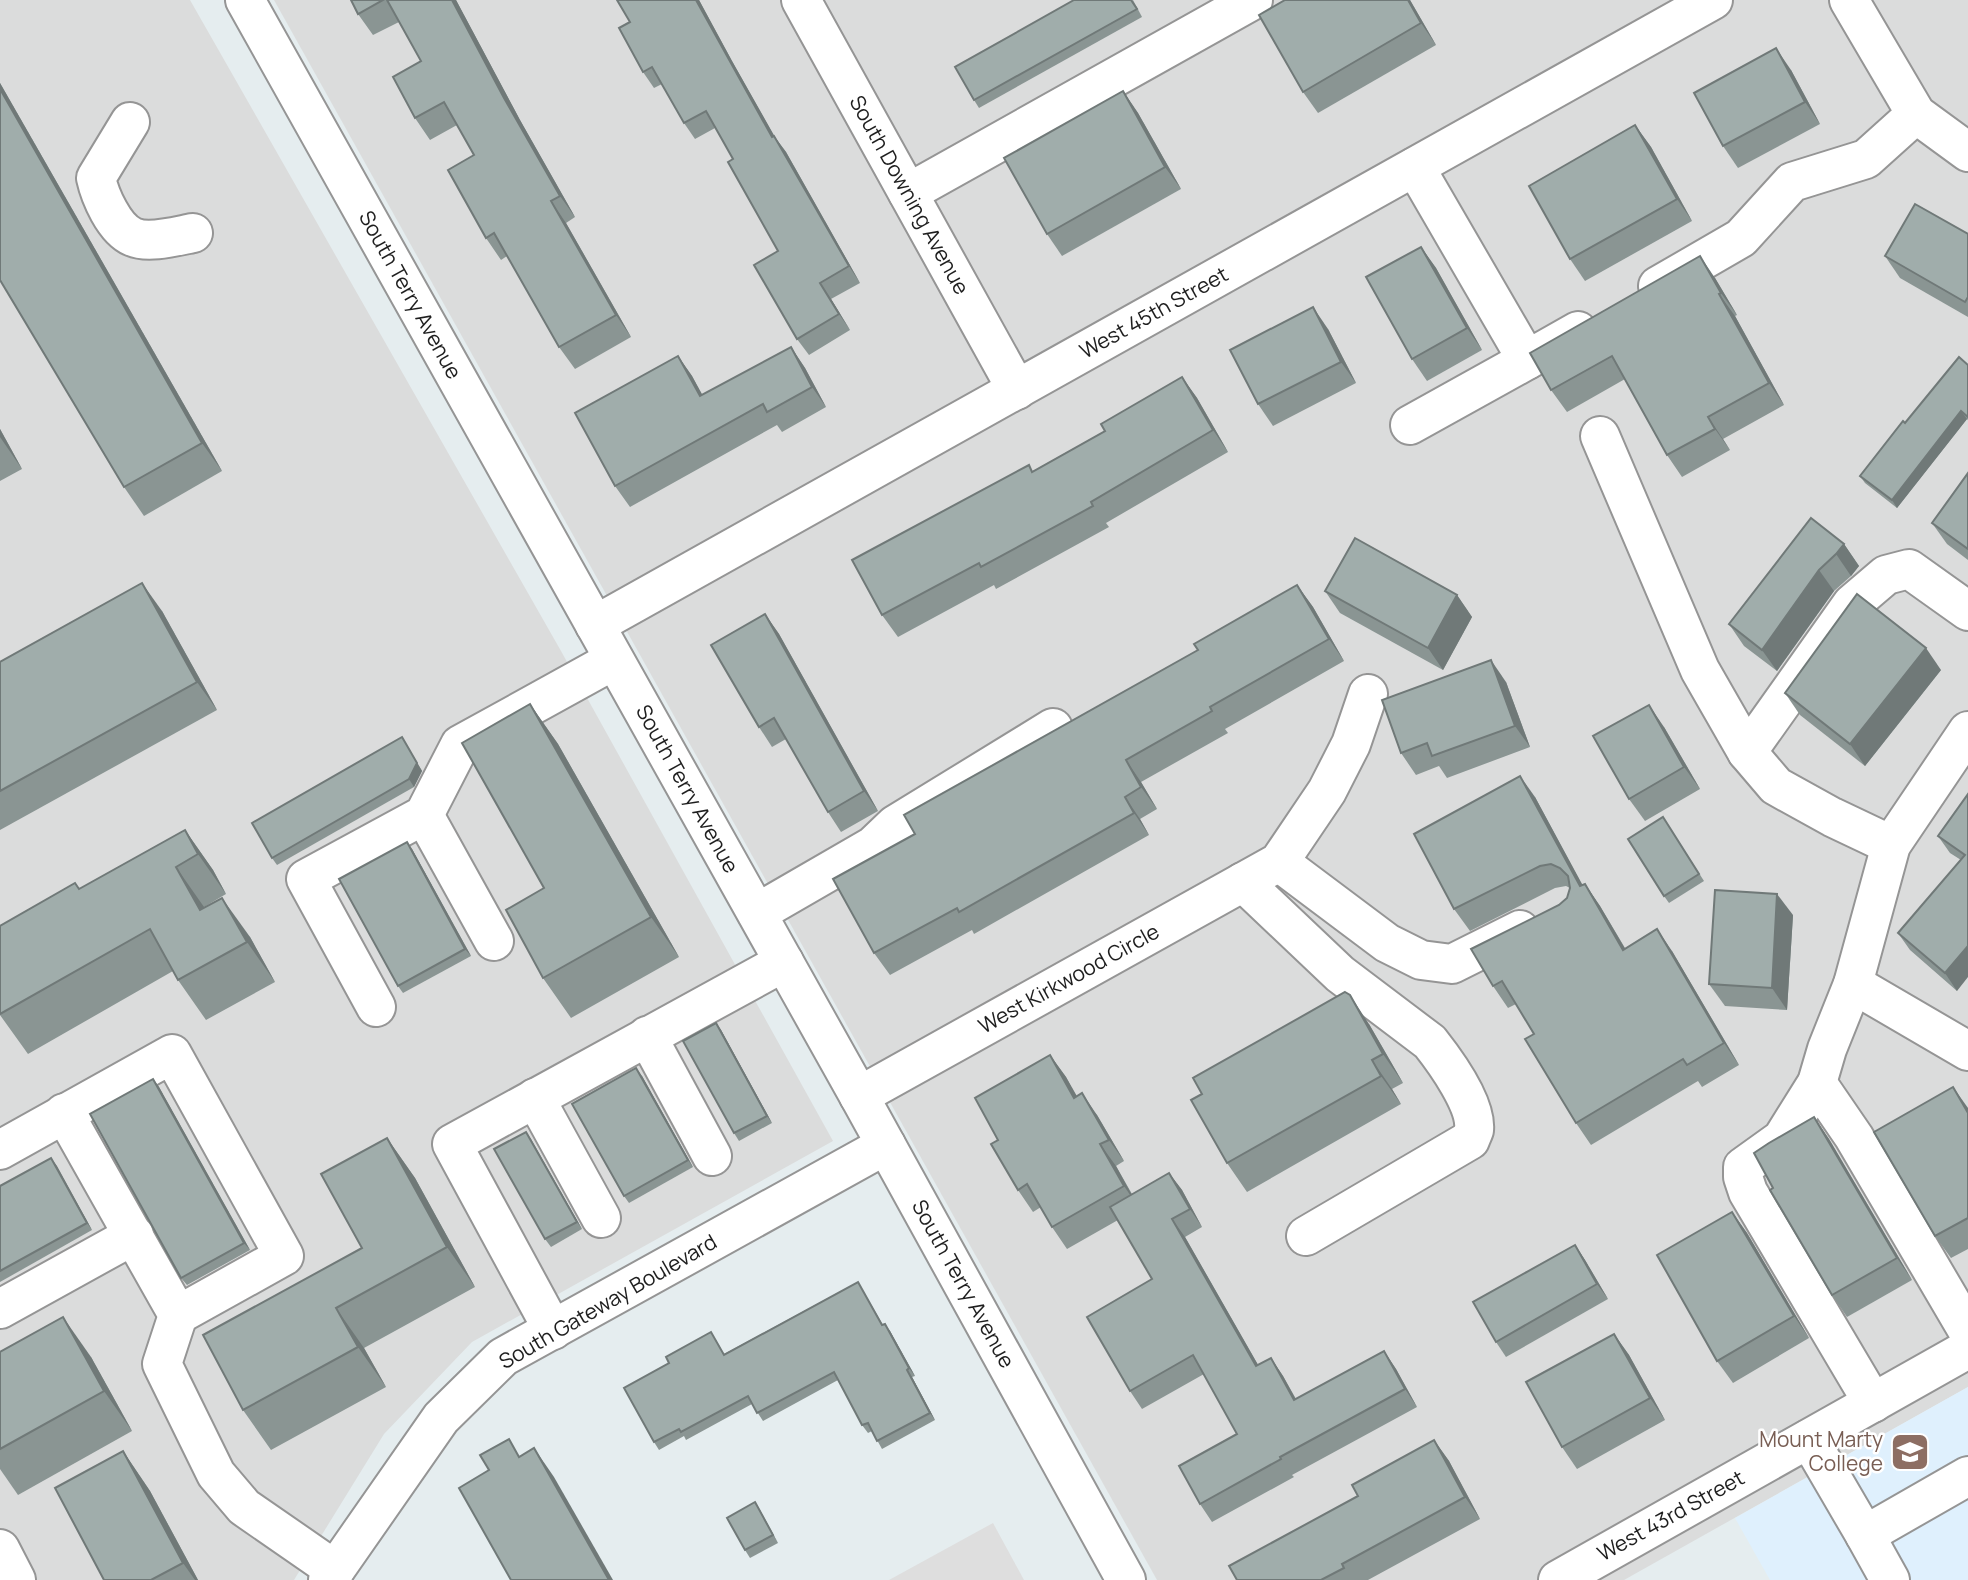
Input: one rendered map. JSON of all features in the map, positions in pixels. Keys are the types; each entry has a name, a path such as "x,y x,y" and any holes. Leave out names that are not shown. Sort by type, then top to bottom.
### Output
{"street":[{"name":"South Terry Avenue","path":"245,0 757,913 1126,1580"},
{"name":"South Downing Avenue","path":"801,0 1017,390"},
{"path":"908,193 1253,0"},
{"name":"West 45th Street","path":"595,625 1713,0"},
{"path":"1849,0 1916,114 1968,152"},
{"path":"1410,425 1741,239 1792,182 1866,159 1916,114"},
{"path":"130,122 96,178 99,192 116,223 133,237 154,240 193,233"},
{"path":"1415,167 1527,360"},
{"path":"1600,436 1700,670 1747,752 1776,786 1891,845"},
{"path":"1747,752 1852,604 1886,575 1909,569 1968,611"},
{"path":"376,1007 306,879 424,815 460,745 614,660"},
{"path":"1368,694 1351,744 1327,791 1279,862 1387,943 1421,960 1452,964 1551,914"},
{"path":"757,913 873,846 895,825 1054,728"},
{"path":"1873,1403 1748,1192 1743,1167 1782,1139 1817,1083 1827,1049 1853,984 1891,845 1968,731"},
{"path":"424,815 494,941"},
{"name":"West Kirkwood Circle","path":"859,1096 1279,862"},
{"path":"1243,882 1340,974 1430,1042 1470,1106 1474,1129 1470,1140 1306,1236"},
{"path":"553,1330 452,1144 784,962"},
{"path":"1853,984 1968,1051"},
{"path":"647,1037 712,1156"},
{"path":"0,1150 172,1054 284,1256 178,1315 162,1364 216,1474 244,1507 331,1575"},
{"path":"1817,1083 1854,1137 1968,1331"},
{"path":"535,1098 601,1218"},
{"path":"64,1113 178,1315"},
{"name":"South Gateway Boulevard","path":"331,1575 441,1418 503,1357 886,1145"},
{"path":"0,1309 134,1235"},
{"name":"West 43rd Street","path":"1558,1580 1968,1349"},
{"path":"1809,1439 1890,1580"},
{"path":"1865,1535 1968,1476"},
{"path":"0,1549 16,1580"}],"shaded area":[{"path":"0,0 190,0 561,651 833,1141 472,1342 384,1434 294,1580 0,1580"},
{"path":"274,0 1968,0 1968,1387 1624,1580 1157,1580"},
{"name":"Mount Marty College","path":"1968,1387 1968,1580 1770,1580 1735,1518"},
{"path":"993,1523 1024,1580 889,1580"}],"building":[{"path":"351,0 383,0 358,14"},
{"path":"387,0 452,0 560,196 551,201 616,315 559,347 494,233 486,238 448,170 474,155 444,102 415,118 393,77 421,61"},
{"path":"617,0 696,0 772,137 774,136 849,266 820,283 839,314 797,339 754,265 778,251 728,162 733,159 706,111 684,123 652,67 643,72 619,28 630,22"},
{"path":"1074,0 1131,0 1137,9 974,100 955,67"},
{"path":"1285,0 1408,0 1421,23 1303,92 1259,15"},
{"path":"1776,48 1805,102 1723,146 1694,93"},
{"path":"0,89 202,443 124,487 0,280"},
{"path":"1123,91 1165,167 1047,234 1004,158"},
{"path":"1635,125 1677,199 1570,259 1529,186"},
{"path":"1915,204 1968,234 1968,297 1965,302 1885,256"},
{"path":"1421,247 1467,328 1412,359 1366,277"},
{"path":"1700,256 1769,383 1708,417 1715,429 1667,455 1612,356 1551,390 1530,353"},
{"path":"1313,307 1341,362 1258,404 1230,350"},
{"path":"791,347 812,387 767,412 763,404 615,486 575,413 678,356 700,396"},
{"path":"1959,357 1968,365 1968,417 1961,411 1892,500 1860,476 1903,421 1905,423"},
{"path":"1182,377 1213,430 1091,502 1093,506 981,567 979,563 882,615 852,560 1029,465 1032,472 1105,431 1101,424"},
{"path":"1968,473 1968,549 1932,523"},
{"path":"1811,518 1844,544 1819,570 1762,650 1729,624"},
{"path":"1355,538 1457,595 1428,648 1325,591"},
{"path":"142,583 197,682 0,791 0,662"},
{"path":"1297,585 1329,639 1210,707 1212,711 1126,760 1141,787 1125,797 1134,813 959,912 957,908 874,953 833,879 915,834 904,815 1198,650 1194,644"},
{"path":"1857,594 1926,648 1850,744 1785,693"},
{"path":"765,614 864,791 828,812 774,718 759,727 711,645"},
{"path":"1491,660 1515,726 1432,756 1427,743 1401,753 1382,700"},
{"path":"530,704 651,917 543,978 506,910 544,888 462,743"},
{"path":"1649,705 1684,767 1629,799 1593,736"},
{"path":"402,737 417,763 409,779 272,858 252,823"},
{"path":"1520,776 1580,886 1585,884 1623,950 1657,929 1724,1043 1687,1065 1683,1059 1576,1123 1525,1039 1534,1034 1502,981 1493,986 1471,949 1559,905 1567,898 1570,888 1568,876 1551,864 1540,866 1454,909 1414,834"},
{"path":"1968,794 1968,946 1945,973 1898,933 1965,855 1938,836"},
{"path":"1663,817 1699,874 1664,896 1628,839"},
{"path":"185,830 198,854 176,867 200,910 222,898 247,942 178,980 150,929 0,1014 0,926 75,883 79,889"},
{"path":"407,842 465,949 398,986 339,879"},
{"path":"1715,890 1777,894 1772,988 1709,984"},
{"path":"1345,992 1350,995 1383,1054 1372,1060 1381,1076 1227,1163 1191,1100 1202,1094 1193,1078"},
{"path":"716,1023 767,1116 734,1133 683,1041"},
{"path":"1050,1055 1074,1098 1082,1093 1109,1140 1100,1144 1124,1186 1052,1227 1027,1184 1018,1190 991,1144 998,1140 975,1098"},
{"path":"636,1068 688,1160 624,1196 572,1104"},
{"path":"153,1079 244,1243 181,1278 90,1114"},
{"path":"1953,1087 1968,1113 1968,1218 1935,1236 1874,1132"},
{"path":"1814,1117 1897,1258 1832,1295 1770,1190 1773,1188 1754,1153"},
{"path":"526,1132 577,1222 545,1239 494,1149"},
{"path":"387,1138 447,1247 336,1308 358,1347 243,1410 203,1335 362,1248 321,1174"},
{"path":"51,1158 87,1223 0,1271 0,1186"},
{"path":"1169,1173 1190,1209 1172,1219 1256,1366 1271,1358 1294,1400 1384,1351 1405,1389 1200,1504 1179,1466 1237,1434 1193,1355 1130,1391 1087,1317 1152,1279 1110,1207"},
{"path":"1732,1212 1794,1316 1717,1361 1657,1255"},
{"path":"1575,1245 1597,1284 1496,1342 1473,1302"},
{"path":"858,1282 882,1325 885,1324 930,1413 877,1441 868,1423 862,1425 834,1372 757,1413 748,1396 681,1432 679,1429 654,1442 624,1388 669,1363 666,1357 711,1332 724,1355"},
{"path":"63,1317 104,1391 0,1449 0,1352"},
{"path":"1614,1334 1650,1398 1562,1447 1526,1382"},
{"path":"509,1439 519,1457 534,1448 609,1580 511,1580 459,1488 489,1470 480,1455"},
{"path":"1434,1440 1465,1497 1342,1564 1344,1568 1321,1580 1237,1580 1229,1566 1358,1496 1352,1485"},
{"path":"123,1451 183,1563 151,1580 104,1580 55,1488"},
{"path":"755,1502 773,1535 745,1550 727,1518"}],"place":[{"name":"Mount Marty College","path":"1910,1452"}]}
